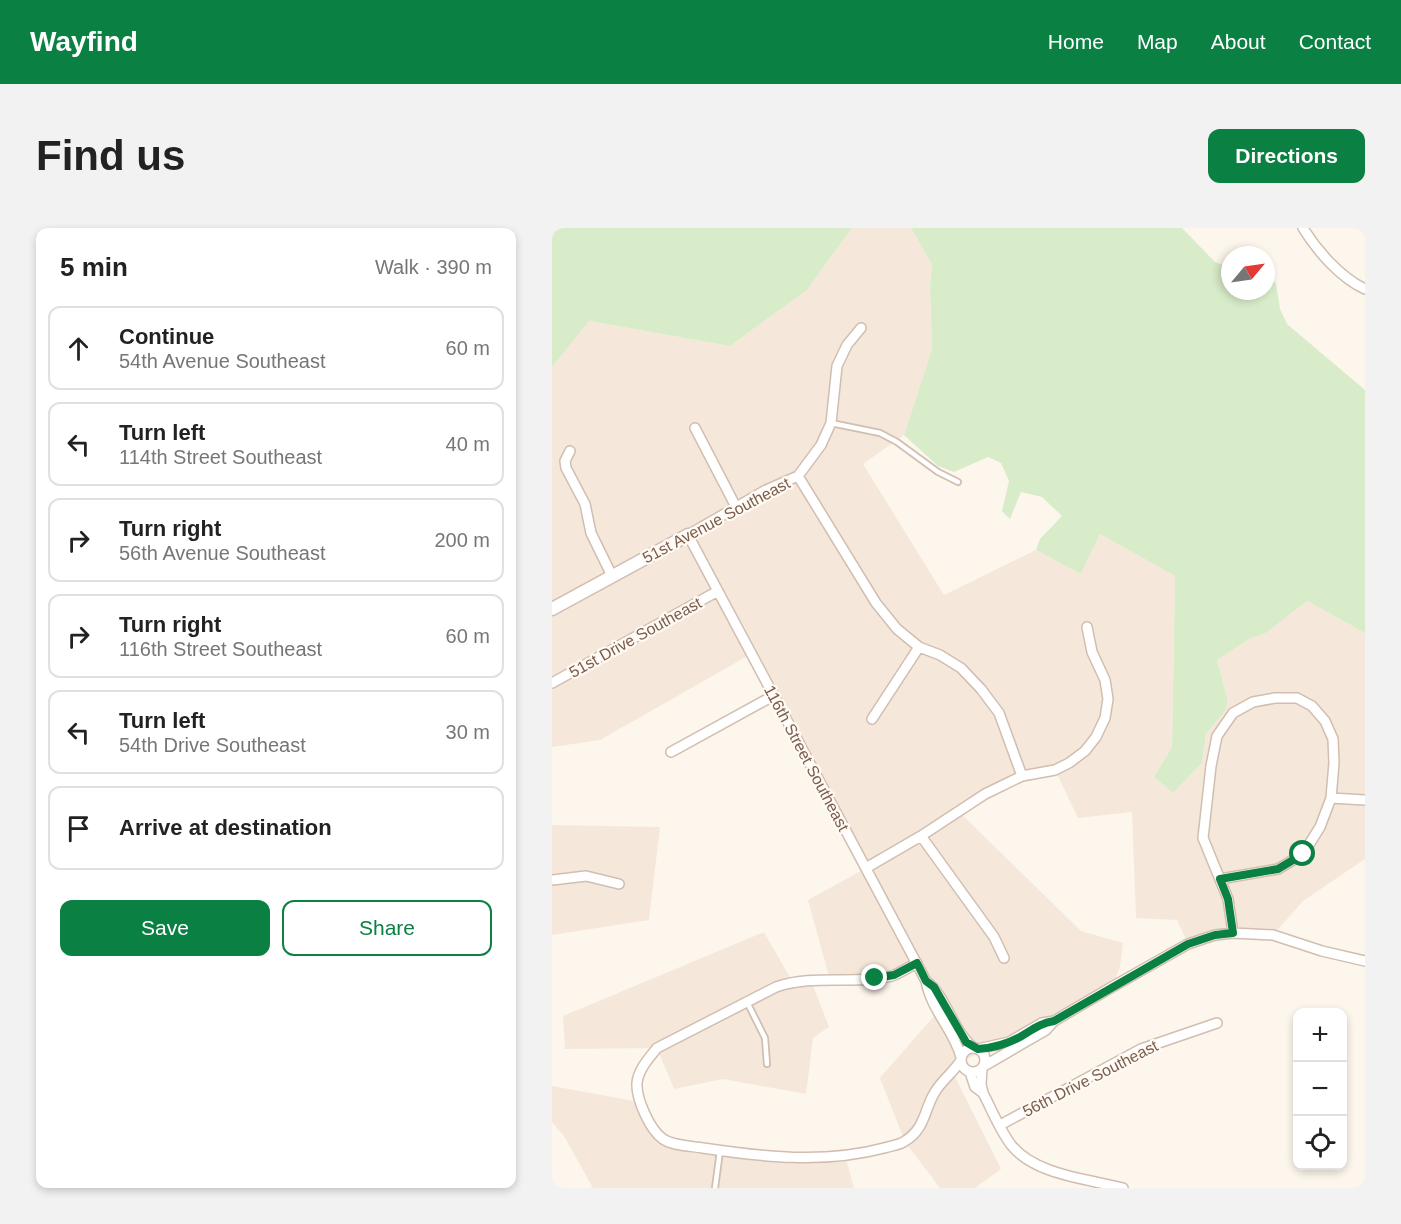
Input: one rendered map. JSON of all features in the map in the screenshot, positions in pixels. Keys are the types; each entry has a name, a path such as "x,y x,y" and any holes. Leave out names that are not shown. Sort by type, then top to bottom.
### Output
{"street":[{"path":"1303,228 1312,241 1352,283 1365,289"},
{"name":"51st Avenue Southeast","path":"552,609 736,507 798,476 821,445 831,423 837,366 847,345 861,328"},
{"path":"695,428 736,507"},
{"path":"570,451 565,461 566,468 583,499 593,539 612,576"},
{"path":"798,476 876,603 897,629 919,647 940,655 961,668 999,713 1022,776"},
{"name":"116th Street Southeast","path":"688,535 917,963 942,1021 957,1043 961,1059"},
{"name":"51st Drive Southeast","path":"552,683 718,591"},
{"path":"866,867 921,836 985,794 1022,776 1055,770 1070,763 1085,751 1096,737 1105,718 1108,699 1105,680 1092,652 1087,627"},
{"path":"872,719 919,647"},
{"path":"671,752 773,696"},
{"path":"1220,879 1278,869 1303,854 1320,826 1331,798 1334,764 1333,739 1325,721 1312,706 1297,698 1275,698 1253,702 1233,713 1217,736 1211,766 1203,838 1228,899 1233,933"},
{"path":"1331,798 1365,800"},
{"path":"921,836 994,937 1004,958"},
{"path":"552,880 586,876 619,884"},
{"path":"948,1078 978,1072 1046,1030 1054,1021 1188,944 1215,935 1233,933 1274,935 1322,951 1365,961"},
{"path":"917,963 894,975 884,977 792,981 657,1048 644,1065 637,1083 640,1102 648,1121 664,1140 720,1151 779,1158 811,1159 874,1150 905,1142 924,1122 935,1092 948,1078 966,1050 1009,1042 1042,1023 1054,1021"},
{"name":"116th Street Southeast","path":"926,981 934,987 966,1042 976,1049"},
{"name":"56th Drive Southeast","path":"1000,1125 1140,1049 1217,1023"},
{"path":"976,1049 985,1058 982,1093"},
{"path":"961,1059 963,1068 969,1072 975,1087 982,1093 1012,1146 1034,1164 1048,1170 1123,1188"}],"lane":[{"path":"831,423 880,433 897,442 938,472 958,482"},
{"path":"747,1002 765,1038 768,1064"},
{"path":"715,1188 720,1151"}],"shaded area":[{"path":"852,228 911,228 932,265 930,287 932,349 904,435 863,464 944,595 1036,550 1081,574 1100,534 1175,576 1172,747 1154,777 1173,793 1202,763 1206,734 1225,711 1228,701 1217,660 1251,638 1266,633 1307,601 1365,633 1365,859 1303,901 1273,935 1233,933 1188,944 1177,920 1136,918 1132,812 1078,818 1055,770 1022,776 958,811 1081,931 1123,943 1120,967 1112,987 969,1058 954,1075 1001,1169 975,1188 940,1188 905,1142 880,1078 941,1008 917,964 894,975 830,980 808,900 866,868 751,654 600,740 552,747 552,367 588,321 730,346 807,290"},
{"path":"552,825 660,827 649,920 552,935"},
{"path":"764,932 792,981 811,980 829,1027 813,1038 806,1094 723,1079 674,1089 657,1048 565,1049 563,1016"},
{"path":"552,1086 640,1102 663,1140 732,1152 845,1155 854,1188 593,1188 564,1136 552,1122"}],"green space":[{"path":"552,228 852,228 807,290 730,346 589,321 552,367"},
{"path":"911,228 1182,228 1215,262 1221,264 1221,300 1275,300 1276,283 1280,309 1287,324 1365,390 1365,633 1307,601 1266,633 1251,638 1217,660 1228,701 1225,711 1206,734 1202,763 1173,793 1154,777 1172,747 1175,576 1100,534 1081,574 1036,550 1040,539 1062,516 1042,497 1021,492 1010,519 1002,511 1009,481 1001,463 988,457 954,472 938,466 904,435 932,349 930,287 932,265"}],"route":[{"path":"875,978 894,975 917,963 926,981 934,987 966,1042 978,1049 996,1046 1017,1038 1035,1026 1054,1021 1188,944 1215,935 1233,933 1228,899 1220,879 1278,869 1303,854"}]}
